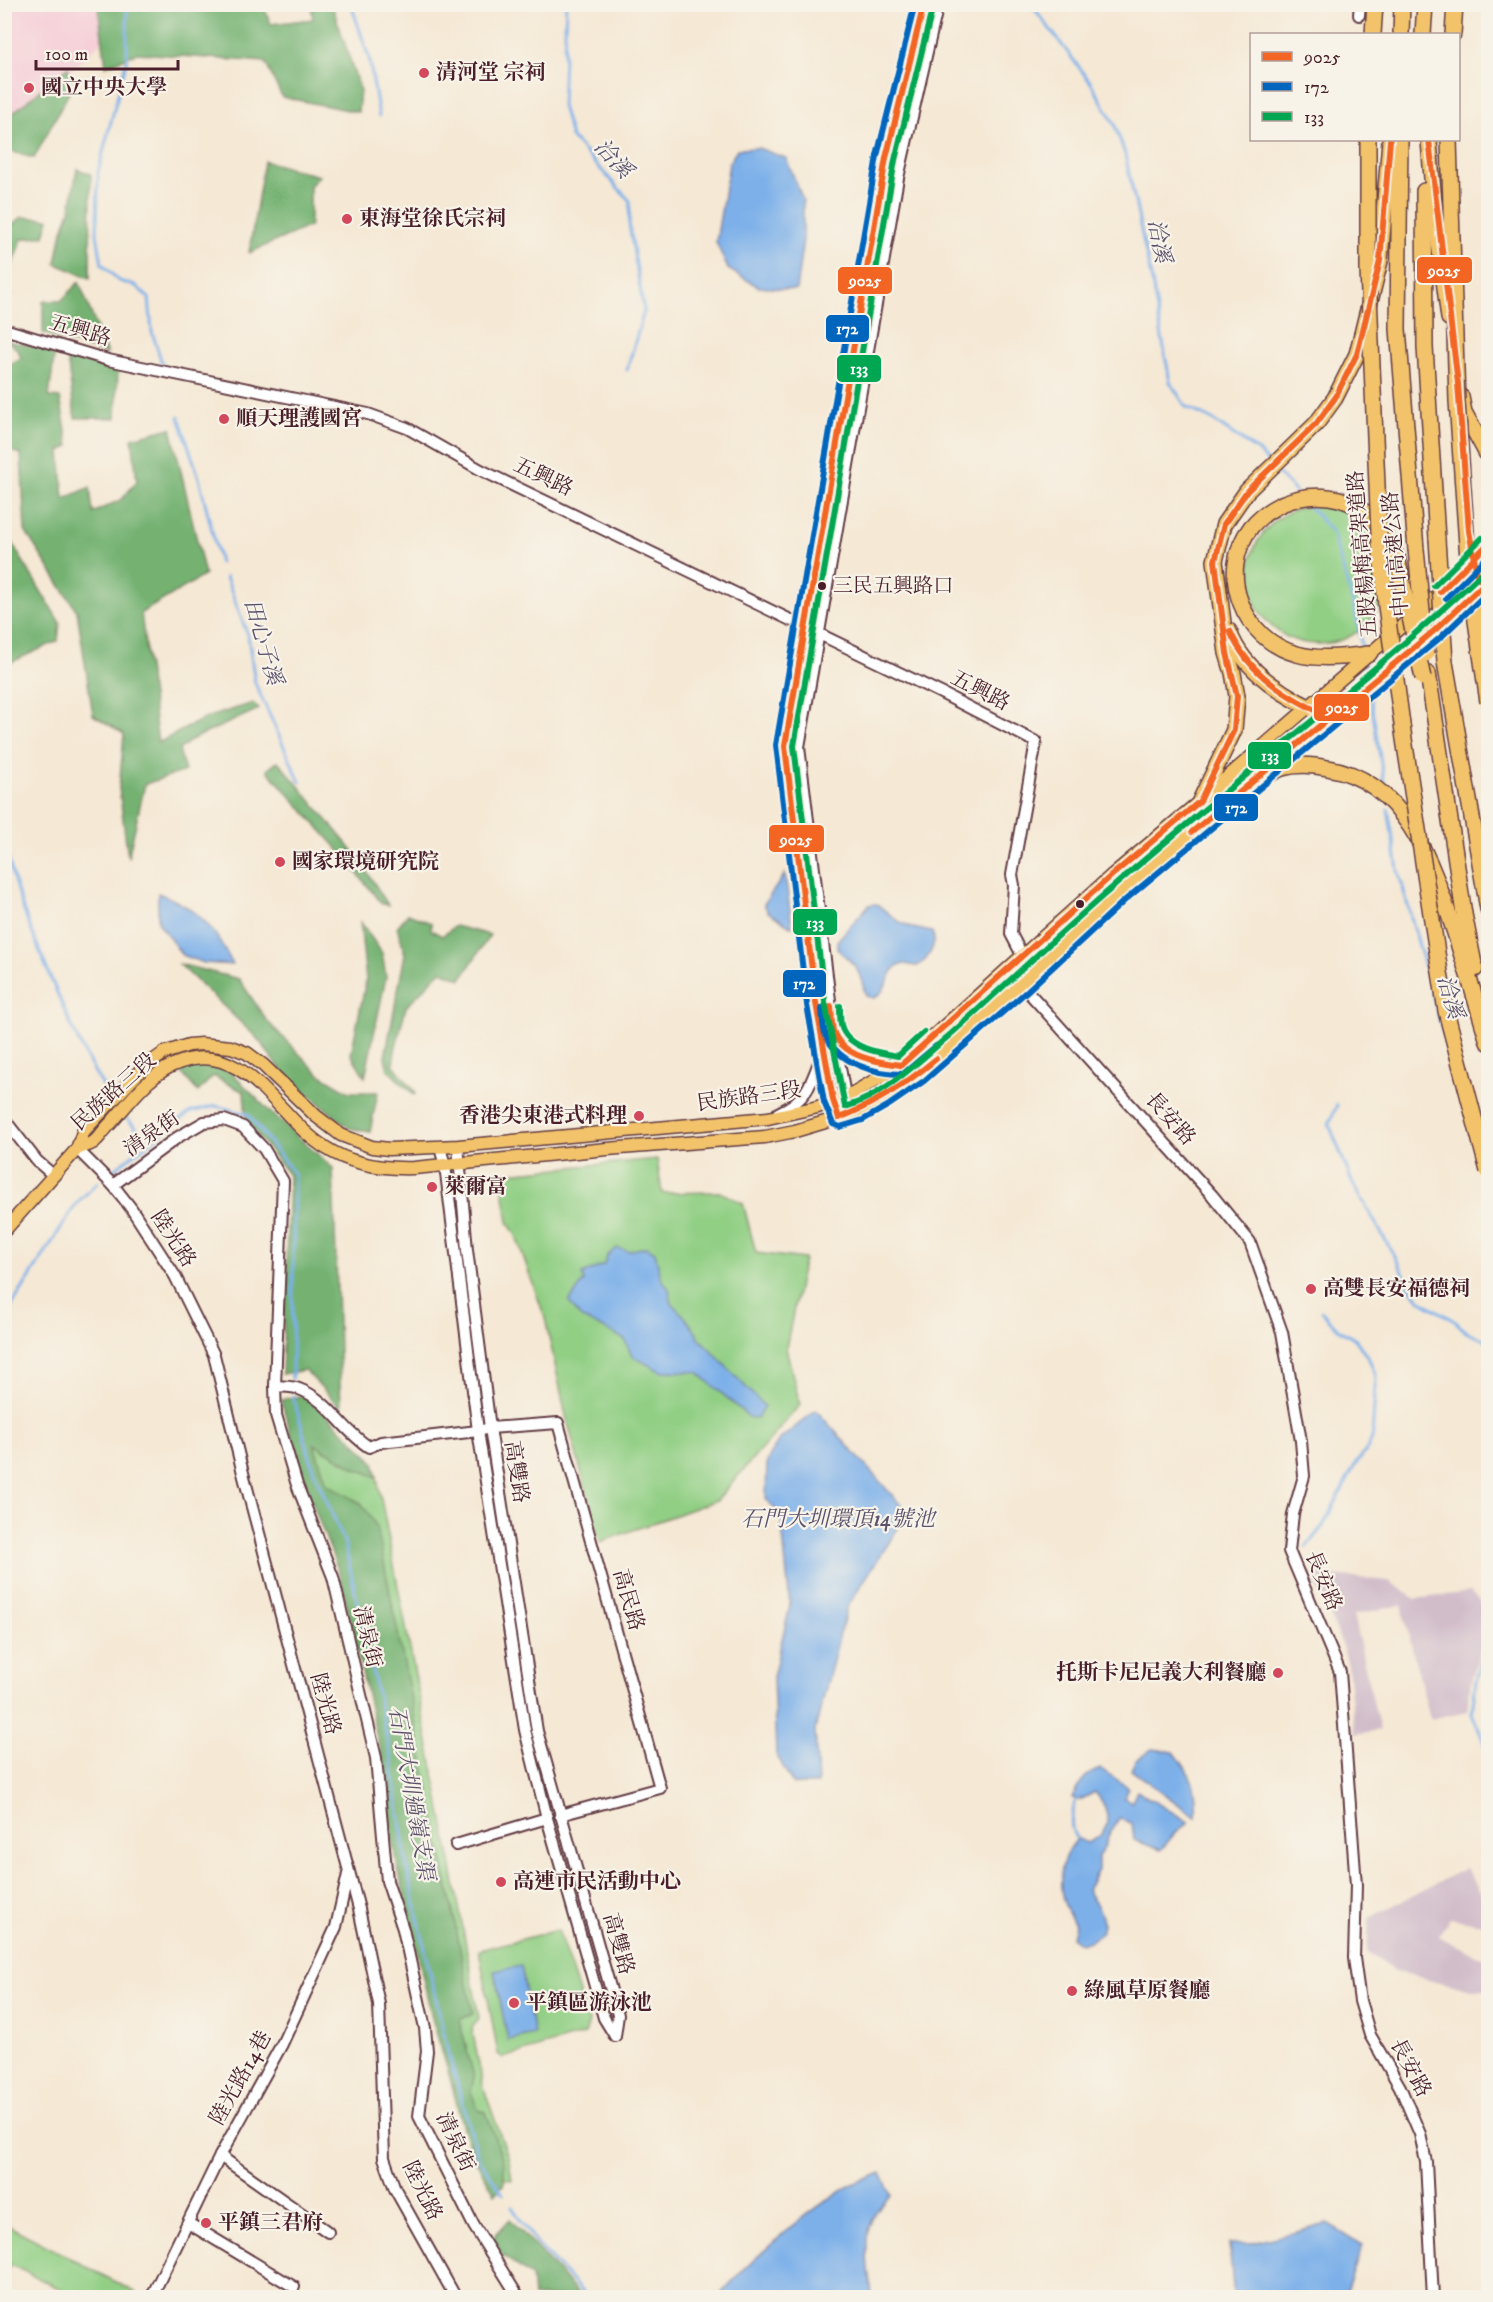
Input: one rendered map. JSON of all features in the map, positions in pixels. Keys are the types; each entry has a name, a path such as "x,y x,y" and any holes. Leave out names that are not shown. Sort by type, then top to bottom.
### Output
{"highway":[{"path":"1373,33 1375,4"},
{"path":"1423,33 1425,4"},
{"path":"1453,33 1455,4"},
{"path":"1400,33 1402,11"},
{"name":"五股楊梅高架道路","path":"1368,141 1369,294 1379,533 1386,606 1446,1011 1488,1171"},
{"path":"1200,801 1234,730 1236,708 1237,696 1227,653 1215,561 1224,524 1247,491 1316,424 1335,398 1358,354 1380,261 1390,141"},
{"name":"中山高速公路","path":"1400,141 1398,329 1425,676"},
{"name":"中山高速公路","path":"1423,141 1425,347 1444,663 1488,909"},
{"path":"1429,141 1434,204 1458,385 1473,560 1484,584 1488,618"},
{"path":"1449,141 1457,400 1469,574 1488,702"},
{"path":"1458,385 1464,412 1488,456"},
{"path":"1369,654 1348,657 1298,655 1273,645 1253,627 1240,604 1235,578 1239,551 1251,528 1270,510 1294,498 1320,496 1346,501 1368,515 1385,535 1397,557 1436,725 1464,914 1488,1032"},
{"path":"1218,596 1234,644 1249,664 1276,687 1308,708 1330,717"},
{"path":"1217,811 1283,768 1311,765 1351,773 1372,785 1410,825 1424,848 1445,903 1488,1042"}],"main road":[{"name":"民族路三段","path":"77,1149 83,1132 143,1068 164,1053 189,1045 214,1044 247,1053 328,1126 356,1142 389,1149 440,1148 768,1118 796,1113 845,1096 901,1065 1111,876 1432,600 1488,544"},
{"name":"民族路三段","path":"4,1231 77,1149 94,1142 139,1093 168,1068 181,1062 210,1059 220,1060 233,1066 255,1079 305,1131 325,1148 355,1162 387,1167 414,1168 607,1149 765,1137 859,1112 918,1074 1022,984 1118,894 1435,630 1484,584"}],"street":[{"path":"839,1118 833,1100 816,1003 785,746 886,158 924,4"},
{"path":"839,1118 845,1096 834,1033 799,747 898,178 938,4"},
{"name":"五興路","path":"4,329 108,360 316,402 368,414 407,428 481,470 818,633 1036,742 1012,875 1014,885 1011,934 1023,957"},
{"path":"1022,984 1023,957"},
{"name":"長安路","path":"1022,984 1212,1195 1250,1242 1282,1332 1301,1441 1304,1476 1293,1514 1289,1551 1340,1672 1356,1885 1354,1958 1360,2001 1370,2035 1400,2087 1420,2134 1426,2162 1432,2298"},
{"path":"834,1033 849,1050 870,1062 901,1065"},
{"path":"768,1118 803,1098 824,1048"},
{"path":"4,1119 37,1161 52,1175"},
{"name":"清泉街","path":"113,1185 178,1137 204,1122 224,1120 243,1127 264,1149 282,1181 276,1415 297,1485 333,1576 376,1758 387,1881 404,1929 425,2028 427,2051 419,2116 474,2226 503,2276 519,2298"},
{"name":"高雙路","path":"440,1148 445,1165 478,1431 525,1730 547,1818 604,2018 615,2036 618,2015 537,1731 490,1428 467,1250 458,1146"},
{"name":"陸光路","path":"77,1149 113,1185 175,1276 214,1355 243,1473 359,1909 379,2004 384,2158 395,2189 456,2298"},
{"path":"275,1386 297,1388 322,1402 359,1441 369,1447 381,1442 490,1428"},
{"name":"高民路","path":"490,1428 558,1423 660,1788 560,1815"},
{"path":"456,1845 547,1818"},
{"name":"陸光路14巷","path":"151,2298 220,2156 282,2044 336,1927 349,1871"},
{"path":"220,2156 328,2232"},
{"path":"188,2223 294,2287"}],"shaded area":[{"name":"國立中央大學","path":"5,5 105,5 106,24 103,40 5,135"},
{"path":"1311,1574 1389,1581 1415,1599 1470,1592 1488,1609 1488,1625 1471,1682 1467,1711 1430,1719 1401,1605 1353,1615 1380,1730 1355,1734 1348,1665 1338,1634"},
{"path":"1466,1868 1488,1905 1488,1925 1450,1918 1438,1936 1488,1961 1488,1990 1472,1990 1395,1971 1367,1952 1369,1918"}],"green space":[{"path":"98,5 263,5 271,24 313,19 311,5 332,5 360,90 358,112 282,97 265,62 137,53 106,66"},
{"path":"68,67 71,89 34,158 5,150 5,124 14,112"},
{"path":"264,161 319,176 310,186 310,226 249,253"},
{"path":"77,169 91,174 90,278 56,264 61,236 70,210"},
{"path":"22,217 49,219 44,236 22,239 11,268 5,274 5,231"},
{"path":"5,274 11,295 5,289"},
{"path":"79,282 107,354 43,333 43,301 61,301"},
{"path":"7,341 55,350 49,397 60,398 69,446 60,451 64,499 90,487 93,513 122,499 137,481 132,438 171,428 205,575 141,613 158,743 205,718 253,703 259,709 193,739 179,750 185,771 145,784 128,858 119,788 124,734 93,715 77,611 25,531 21,454 10,451 5,422 5,367 21,358 18,350"},
{"path":"67,357 118,370 116,418 75,418"},
{"path":"1318,506 1344,511 1367,526 1382,549 1387,575 1382,601 1367,624 1344,639 1318,644 1292,639 1269,624 1254,601 1249,575 1254,549 1269,526 1292,511"},
{"path":"6,533 60,623 58,641 5,665"},
{"path":"278,761 357,856 388,905 382,904 337,848 267,770"},
{"path":"408,914 431,923 431,930 442,936 455,926 490,935 461,979 441,971 406,1007 393,1064 416,1093 414,1095 388,1070 385,1057 405,954 397,927"},
{"path":"360,921 382,953 386,977 365,1077 351,1054 366,980"},
{"path":"179,964 239,979 267,1021 319,1074 349,1092 378,1092 370,1132 349,1128 286,1076 256,1037"},
{"path":"204,1063 231,1072 272,1114 333,1168 341,1408 305,1370 282,1374 289,1175 246,1121 244,1092 213,1076 198,1092 178,1069"},
{"path":"657,1159 662,1193 720,1192 743,1203 756,1253 804,1259 786,1348 800,1405 717,1500 600,1542 566,1416 545,1318 516,1236 508,1222 502,1182 506,1173"},
{"path":"303,1395 326,1414 374,1462 377,1477 357,1469 314,1444 327,1484 362,1504 377,1527 473,2014 459,2020 474,2077 471,2092 478,2110 486,2112 504,2164 504,2184 495,2194 475,2159 464,2132 433,2022 393,1845 381,1755 339,1572 306,1487 281,1400"},
{"path":"326,1414 374,1462 479,2018 472,2028 483,2086 509,2160 512,2180 499,2178 483,2151 407,1852 301,1415"},
{"path":"558,1930 589,2022 585,2034 503,2058 498,2054 479,1950"},
{"path":"510,2219 581,2297 533,2297 531,2276 487,2244"},
{"path":"5,2224 144,2297 77,2297 11,2265 5,2275"}],"water":[{"path":"758,148 786,158 803,200 803,239 796,290 759,287 728,269 716,242 729,164 737,149"},
{"path":"785,874 792,927 768,912 764,904"},
{"path":"158,893 184,905 203,920 219,939 233,965 204,963 182,955 158,922"},
{"path":"877,904 898,921 913,928 932,932 934,941 931,951 921,964 898,966 879,995 874,998 866,996 857,969 837,949 837,941 869,905"},
{"path":"646,1247 655,1252 661,1278 669,1289 672,1304 685,1317 701,1340 764,1406 757,1419 749,1417 697,1372 660,1371 632,1356 624,1339 580,1317 569,1302 584,1281 582,1274 604,1265 607,1256 617,1248 628,1251"},
{"name":"石門大圳環頂14號池","path":"816,1410 908,1513 847,1607 815,1730 818,1784 793,1784 776,1754 773,1677 790,1606 781,1516 766,1499 767,1462 778,1441"},
{"path":"1152,1749 1174,1752 1185,1768 1195,1789 1196,1817 1131,1770 1135,1761"},
{"path":"1101,1769 1128,1787 1124,1798 1132,1802 1137,1791 1189,1822 1175,1833 1161,1850 1134,1840 1132,1823 1120,1819 1115,1824 1098,1856 1098,1870 1087,1890 1101,1914 1102,1928 1099,1934 1081,1944 1072,1937 1075,1924 1066,1909 1062,1893 1062,1868 1065,1857 1076,1838 1087,1843 1096,1839 1106,1827 1107,1813 1095,1792 1080,1800 1072,1798 1083,1780"},
{"name":"平鎮區游泳池","path":"521,1966 534,2034 508,2040 494,1971"},
{"path":"881,2173 891,2195 876,2212 867,2237 868,2273 872,2297 718,2297 763,2251 799,2221 851,2185"},
{"path":"1327,2224 1363,2245 1344,2297 1234,2297 1229,2244 1249,2244"}],"waterway":[{"name":"田心子溪","path":"127,4 127,59 98,172 97,234 102,264 119,281 136,286 149,298 152,332 162,363"},
{"name":"洽溪","path":"351,4 369,58 379,116"},
{"name":"洽溪","path":"566,4 562,106 571,137 630,201 629,224 644,311 627,370"},
{"name":"洽溪","path":"1031,4 1091,83 1114,123 1125,154 1170,382 1186,407 1211,419 1259,452 1268,462"},
{"name":"田心子溪","path":"179,417 199,478 220,563"},
{"name":"洽溪","path":"1276,472 1296,492"},
{"name":"洽溪","path":"1306,503 1332,532 1356,613 1362,649"},
{"name":"田心子溪","path":"226,577 248,636 255,683 300,782"},
{"name":"洽溪","path":"1365,664 1367,677"},
{"name":"洽溪","path":"1370,696 1385,788"},
{"name":"洽溪","path":"1388,809 1398,870 1458,1087"},
{"path":"4,834 16,888 35,939 77,1038 111,1098"},
{"name":"洽溪","path":"1337,1105 1329,1124 1352,1182 1398,1262 1410,1288 1420,1300 1456,1322 1466,1332 1488,1341"},
{"name":"石門大圳過嶺支渠","path":"106,1175 191,1112 216,1106 248,1114 294,1174 292,1379"},
{"path":"127,1118 149,1143"},
{"name":"洽溪","path":"1483,1175 1488,1196"},
{"name":"石門大圳過嶺支渠","path":"4,1318 76,1204 98,1182"},
{"path":"1306,1547 1323,1526 1355,1465 1368,1448 1372,1438 1376,1376 1370,1361 1356,1340 1339,1330 1321,1311"},
{"name":"石門大圳過嶺支渠","path":"293,1396 314,1472 344,1541 391,1758 407,1869 448,2052 478,2157 503,2194"},
{"name":"洽溪","path":"1488,1639 1476,1681 1472,1713 1488,1752"},
{"path":"1076,1800 1071,1824 1076,1838"},
{"name":"石門大圳過嶺支渠","path":"512,2207 537,2244 588,2298"}],"transit line":[{"name":"172","path":"915,4 877,156 776,745 807,1005 824,1102 833,1124 840,1127 863,1120 924,1081 1027,991 1124,901 1441,637 1488,592"},
{"name":"9025","path":"839,1118 833,1100 816,1003 785,746 886,158 924,4"},
{"name":"133","path":"933,6 895,160 794,746 825,1002 845,1107 875,1094 915,1065 1113,887 1392,654 1482,573"},
{"name":"9025","path":"901,1065 1111,876 1200,801 1234,730 1237,696 1227,653 1215,561 1224,524 1247,491 1316,424 1335,398 1357,354 1380,261 1390,141"},
{"name":"9025","path":"1429,141 1458,384 1469,531 1478,579"},
{"name":"133","path":"1434,586 1482,538"},
{"name":"9025","path":"1440,592 1488,544"},
{"name":"172","path":"1446,598 1488,556"},
{"name":"9025","path":"1192,832 1435,630 1488,580"},
{"name":"9025","path":"1230,631 1238,647 1259,673 1299,702 1330,717"},
{"name":"9025","path":"831,1006 833,1030 837,1039 844,1046 871,1060 901,1065"},
{"name":"133","path":"840,1006 844,1033 857,1044 873,1051 898,1056 924,1032"},
{"name":"172","path":"822,1008 823,1026 832,1046 859,1066 881,1072 903,1074 936,1046"},
{"name":"9025","path":"839,1118 890,1093 936,1059"}],"place":[{"name":"清河堂 宗祠","path":"424,73"},
{"name":"國立中央大學","path":"29,88"},
{"name":"東海堂徐氏宗祠","path":"347,219"},
{"name":"順天理護國宮","path":"224,419"},
{"name":"三民五興路口","path":"822,586"},
{"name":"國家環境研究院","path":"280,862"},
{"name":"香港尖東港式料理","path":"639,1116"},
{"name":"萊爾富","path":"432,1187"},
{"name":"高雙長安福德祠","path":"1311,1289"},
{"name":"托斯卡尼尼義大利餐廳","path":"1278,1673"},
{"name":"高連市民活動中心","path":"501,1882"},
{"name":"綠風草原餐廳","path":"1072,1991"},
{"name":"平鎮區游泳池","path":"514,2003"},
{"name":"平鎮三君府","path":"206,2223"}]}
